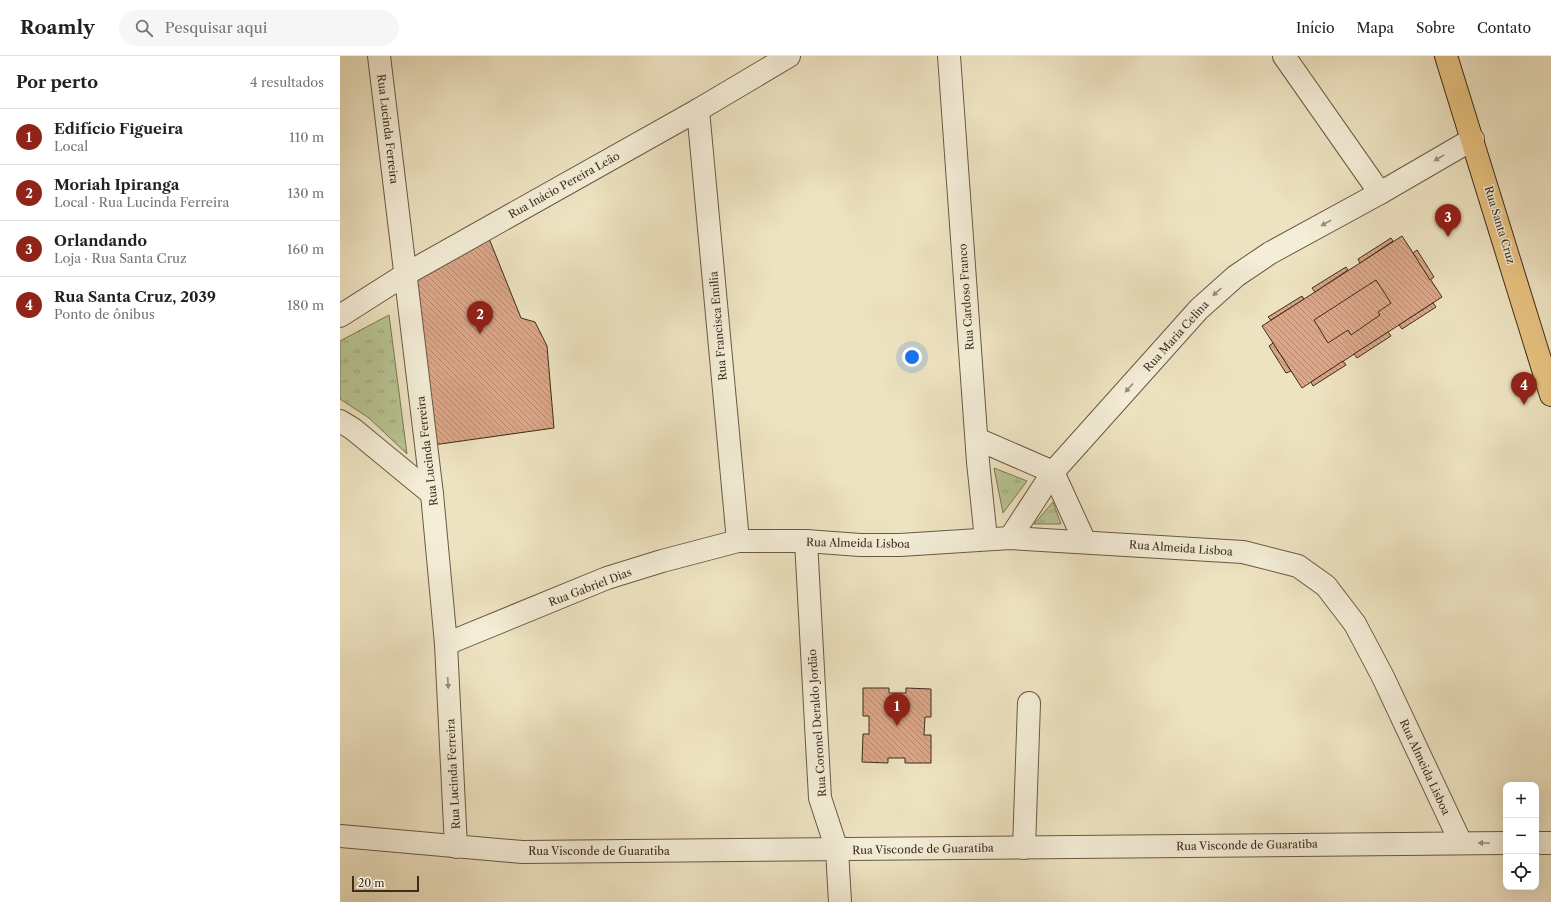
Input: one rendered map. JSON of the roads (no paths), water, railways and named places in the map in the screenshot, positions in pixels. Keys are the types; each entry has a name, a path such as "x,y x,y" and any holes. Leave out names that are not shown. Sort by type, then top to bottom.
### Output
{"main road":[{"name":"Rua Santa Cruz","path":"1446,56 1546,358 1551,395"}],"street":[{"name":"Rua Lucinda Ferreira","path":"379,56 432,494 446,644 456,847"},
{"name":"Rua Inácio Pereira Leão","path":"340,316 406,274 698,110 789,56"},
{"name":"Rua Cardoso Franco","path":"949,56 977,439 986,539"},
{"path":"1284,56 1380,193"},
{"name":"Rua Francisca Emilia","path":"698,110 738,541"},
{"name":"Rua Maria Celina","path":"1010,538 1053,472 1199,309 1236,276 1270,253 1380,193 1473,138"},
{"path":"340,421 353,429 432,494"},
{"path":"977,439 1053,472 1084,542"},
{"name":"Rua Almeida Lisboa","path":"738,541 900,545 1010,538 1243,552 1298,566 1326,586 1355,624 1383,677 1461,843"},
{"name":"Rua Gabriel Dias","path":"446,644 607,578 662,561 738,541"},
{"name":"Rua Coronel Deraldo Jordão","path":"806,542 820,798 837,850 840,902"},
{"path":"1024,848 1029,703"},
{"name":"Rua Visconde de Guaratiba","path":"340,836 522,852 1503,843"},
{"path":"1539,843 1551,843"}],"place":[{"name":"Orlandando","path":"1448,237"},
{"name":"Moriah Ipiranga","path":"480,334"},
{"name":"Rua Santa Cruz, 2039","path":"1524,405"},
{"name":"Edifício Figueira","path":"897,726"}]}
